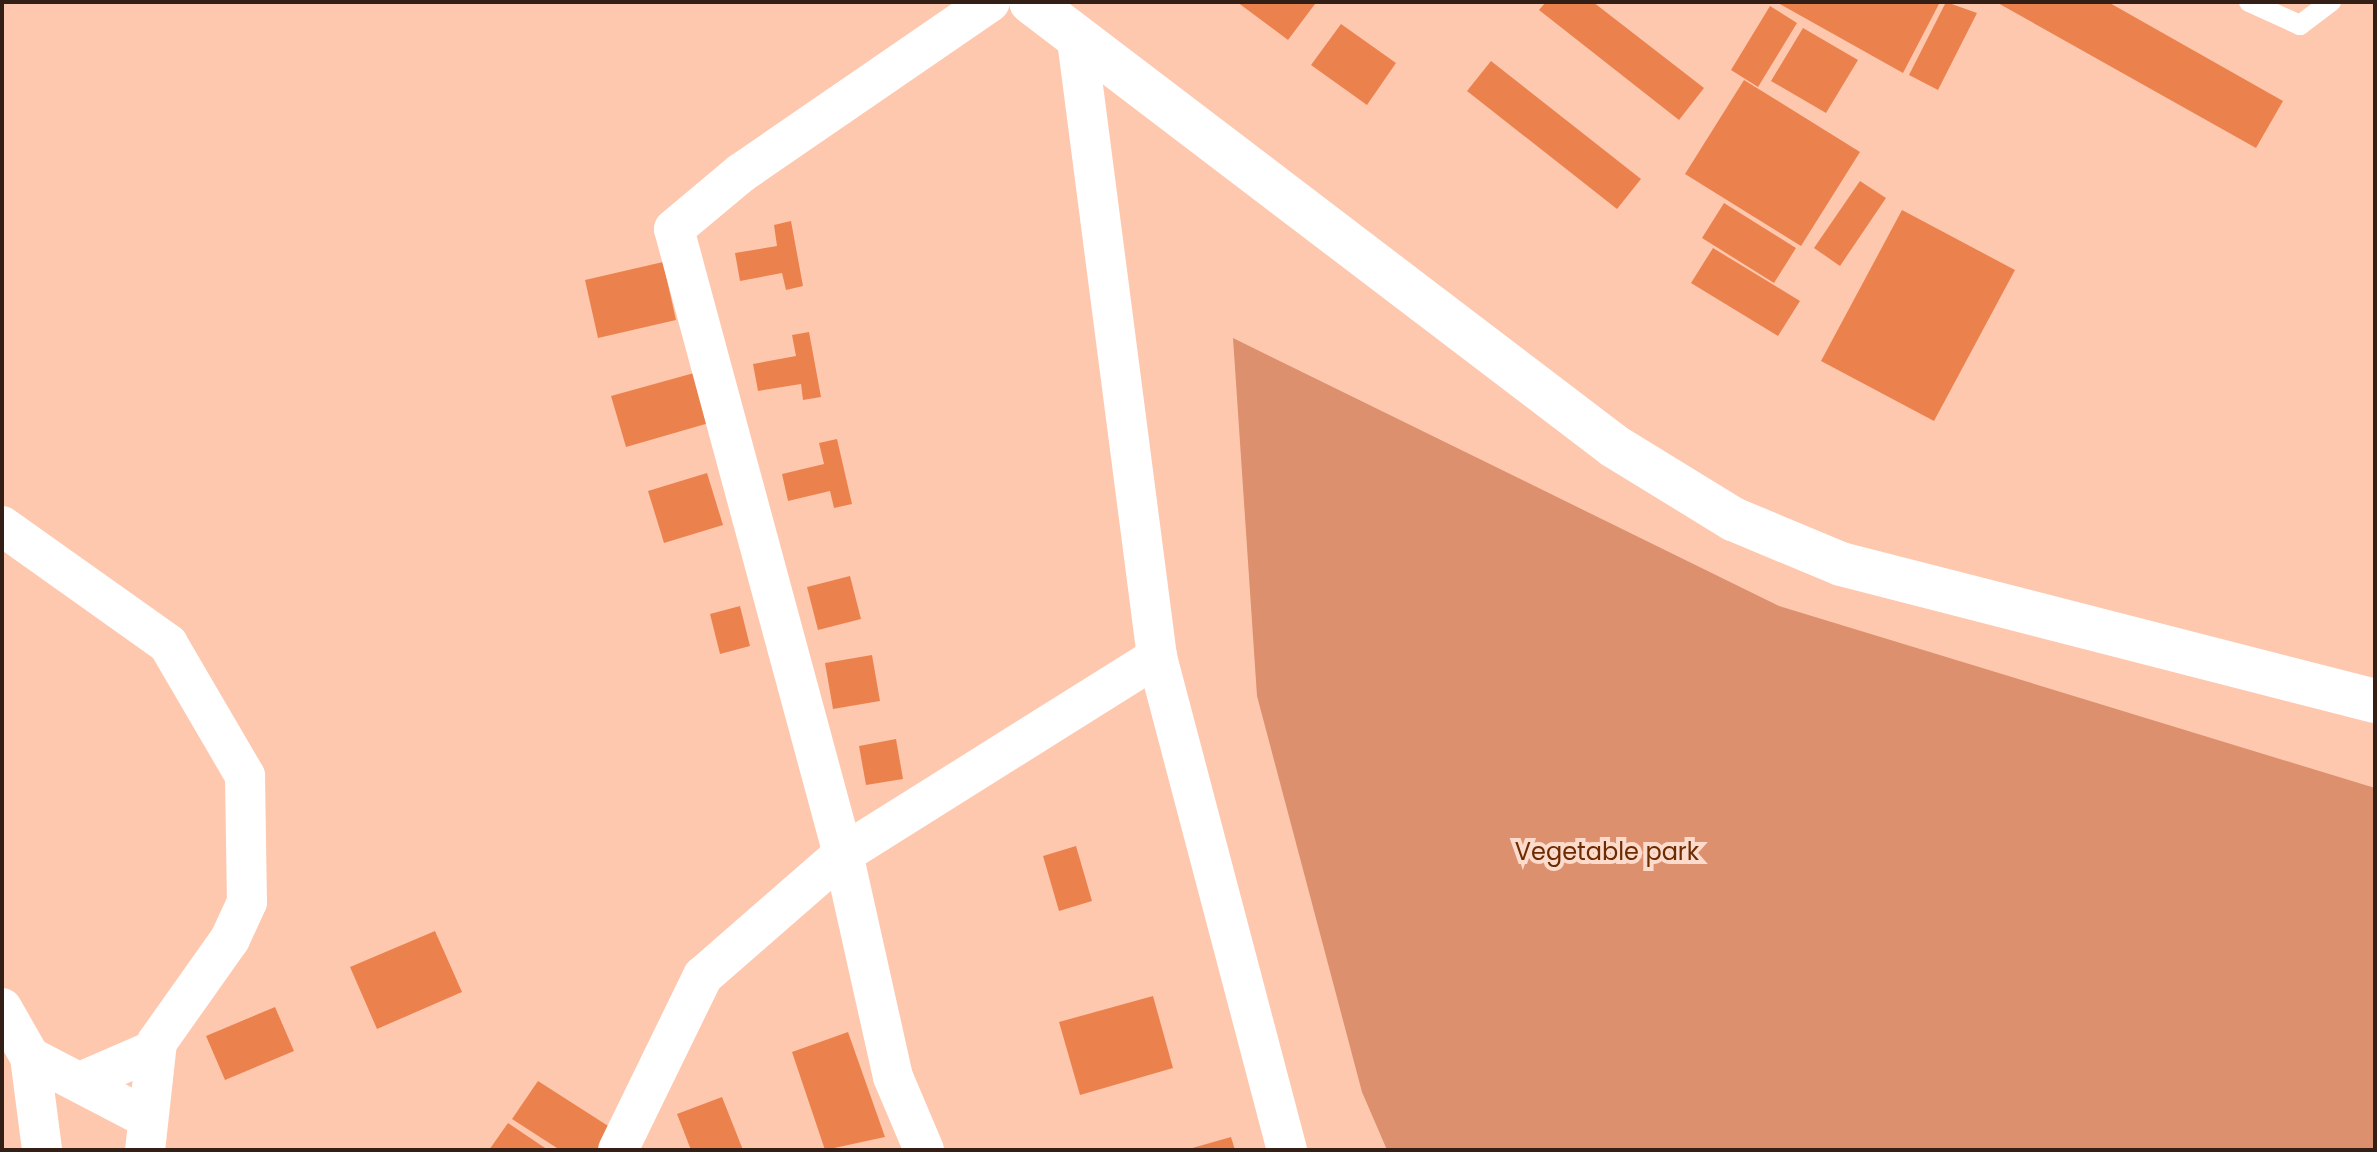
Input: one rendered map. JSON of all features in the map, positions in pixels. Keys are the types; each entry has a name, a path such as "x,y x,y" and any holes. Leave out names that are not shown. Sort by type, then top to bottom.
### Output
{"main road":[{"path":"1031,2 1614,446 1733,519 1841,564 2375,701"}],"street":[{"path":"924,1150 893,1077 843,854 674,229 741,173 990,2"},
{"path":"1077,40 1157,657 1287,1150"},
{"path":"2,526 168,644 245,776 250,850 243,911 154,1050 146,1134"},
{"path":"619,1150 703,976 843,854 1157,657"},
{"path":"2,1008 30,1057 42,1150"},
{"path":"80,1082 154,1050"},
{"path":"30,1057 80,1082 146,1134"}],"lane":[{"path":"2249,2 2300,25 2331,2"}],"green space":[{"name":"Vegetable park","path":"1233,338 1779,606 2375,788 2375,1150 1387,1150 1362,1092 1257,696"}],"building":[{"path":"1237,2 1313,2 1315,4 1288,40"},
{"path":"1546,2 1593,2 1704,88 1679,120 1539,10"},
{"path":"1776,2 1940,2 1903,73"},
{"path":"1946,2 1977,13 1938,90 1909,75"},
{"path":"1996,2 2108,2 2283,101 2256,148"},
{"path":"1770,6 1797,23 1758,87 1731,70"},
{"path":"1341,24 1396,63 1367,105 1311,65"},
{"path":"1803,28 1858,60 1826,113 1771,81"},
{"path":"1491,61 1641,179 1617,209 1467,91"},
{"path":"1744,80 1860,152 1801,246 1685,174"},
{"path":"1860,181 1886,198 1840,266 1814,248"},
{"path":"1724,203 1796,248 1774,283 1702,238"},
{"path":"1902,210 2015,270 1934,421 1821,361"},
{"path":"791,221 803,286 786,290 782,273 740,281 735,253 777,246 774,225"},
{"path":"1713,248 1800,301 1778,336 1691,283"},
{"path":"663,262 676,320 598,338 585,280"},
{"path":"809,332 821,397 803,400 801,384 758,391 753,364 796,356 792,335"},
{"path":"694,373 709,423 626,447 611,396"},
{"path":"837,439 852,504 834,508 830,491 788,501 782,474 824,464 819,443"},
{"path":"707,473 723,525 664,543 648,491"},
{"path":"850,576 861,619 818,630 807,587"},
{"path":"740,606 750,646 720,654 710,614"},
{"path":"872,655 880,701 833,709 825,663"},
{"path":"896,739 903,779 866,785 859,746"},
{"path":"1076,846 1092,901 1059,911 1043,856"},
{"path":"435,931 462,992 377,1029 350,967"},
{"path":"1153,996 1173,1068 1080,1095 1059,1022"},
{"path":"275,1007 294,1051 225,1080 206,1036"},
{"path":"848,1032 885,1137 825,1150 792,1052"},
{"path":"538,1081 616,1131 604,1150 560,1150 512,1119"},
{"path":"722,1097 743,1150 691,1150 677,1114"},
{"path":"508,1123 548,1150 489,1150"},
{"path":"1231,1137 1235,1150 1189,1150 1189,1149"}]}
